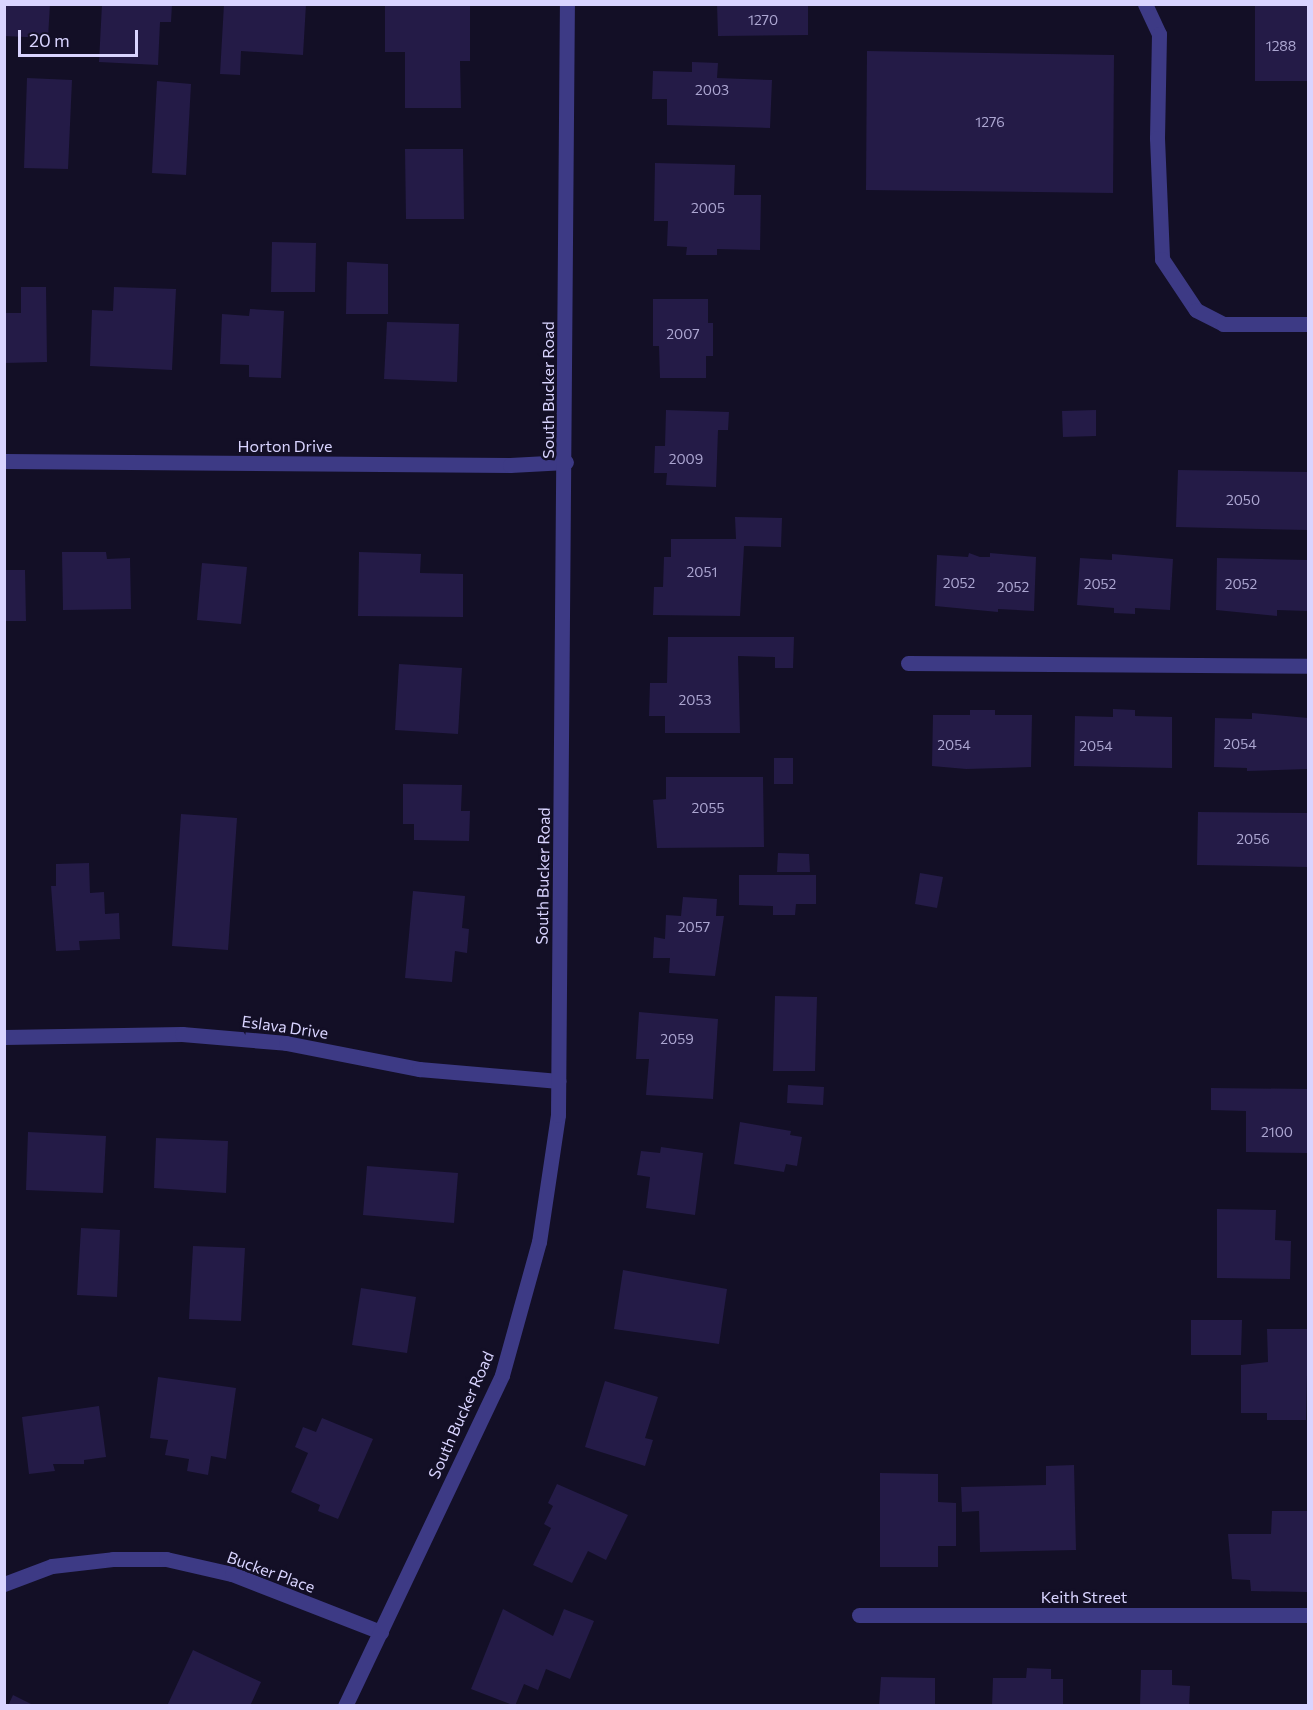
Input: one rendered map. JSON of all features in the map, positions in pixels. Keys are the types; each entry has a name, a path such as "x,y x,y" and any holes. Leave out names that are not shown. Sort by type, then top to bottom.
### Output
{"street":[{"name":"South Bucker Road","path":"345,1706 502,1375 539,1242 558,1115 566,462 567,4"},
{"path":"1145,4 1159,34 1157,138 1162,259 1196,309 1223,324 1308,324"},
{"name":"Horton Drive","path":"4,461 498,465 566,462"},
{"path":"908,663 1308,666"},
{"name":"Eslava Drive","path":"4,1037 182,1034 286,1042 419,1069 558,1081"},
{"name":"Bucker Place","path":"4,1584 52,1566 113,1559 166,1559 232,1574 381,1632"},
{"name":"Keith Street","path":"859,1615 1308,1616"}],"building":[{"path":"4,4 50,4 48,38 4,36"},
{"path":"102,4 172,4 171,22 160,22 158,65 99,62"},
{"path":"224,4 306,4 303,55 241,51 240,75 220,74"},
{"path":"385,4 470,4 470,61 460,61 461,108 405,108 405,52 385,52"},
{"path":"717,4 808,4 808,35 718,36"},
{"path":"1255,4 1308,4 1307,81 1255,81"},
{"path":"867,51 1114,55 1113,193 866,190"},
{"path":"692,62 718,63 717,78 772,80 770,128 667,125 667,99 652,99 653,71 692,72"},
{"path":"27,78 72,80 68,169 24,168"},
{"path":"157,81 191,84 186,175 152,173"},
{"path":"405,149 463,149 464,219 406,219"},
{"path":"655,163 735,165 734,195 761,195 760,250 717,249 717,255 686,255 687,247 667,246 668,221 654,221"},
{"path":"272,242 316,243 315,292 271,292"},
{"path":"347,262 388,264 388,314 346,314"},
{"path":"21,287 46,287 47,362 4,363 4,313 21,313"},
{"path":"114,287 176,289 172,370 90,366 92,310 113,311"},
{"path":"653,299 708,299 708,323 713,323 713,356 706,356 706,378 660,378 659,346 653,346"},
{"path":"250,309 284,311 281,378 249,377 249,365 220,364 222,314 249,316"},
{"path":"387,322 459,324 457,382 384,379"},
{"path":"666,410 729,412 728,430 718,430 716,487 666,485 667,473 654,473 655,446 665,446"},
{"path":"1096,410 1096,436 1063,437 1062,411"},
{"path":"1178,470 1308,472 1308,530 1176,527"},
{"path":"735,517 782,518 781,547 744,546 740,616 653,615 654,587 663,587 664,557 671,557 671,539 736,539"},
{"path":"62,552 106,552 107,559 130,558 131,609 63,610"},
{"path":"359,552 421,554 420,573 463,574 463,617 358,616"},
{"path":"969,553 980,557 990,557 990,553 1036,557 1034,611 998,609 998,612 935,606 937,555 968,557"},
{"path":"1112,554 1173,559 1170,610 1135,608 1135,614 1114,613 1114,608 1077,605 1080,558 1112,560"},
{"path":"1217,558 1308,560 1308,611 1277,610 1277,616 1216,610"},
{"path":"202,563 247,567 241,624 197,620"},
{"path":"4,570 25,570 26,621 4,621"},
{"path":"668,637 794,637 793,668 775,668 775,657 738,656 740,733 665,733 665,716 649,716 650,683 667,683"},
{"path":"399,664 462,668 458,734 395,730"},
{"path":"1113,709 1135,710 1135,716 1172,717 1172,768 1074,766 1075,716 1113,717"},
{"path":"970,710 995,710 995,715 1032,715 1031,767 966,769 932,766 933,715 970,715"},
{"path":"1252,713 1308,718 1308,769 1247,771 1247,768 1214,767 1215,718 1252,719"},
{"path":"774,758 793,758 793,784 774,784"},
{"path":"666,777 763,777 764,847 657,848 653,800 666,799"},
{"path":"403,784 462,785 461,811 470,811 469,841 414,840 414,824 403,824"},
{"path":"1198,812 1308,813 1308,867 1197,865"},
{"path":"181,814 237,818 228,950 172,946"},
{"path":"778,853 809,854 810,872 777,872"},
{"path":"89,863 90,893 104,892 105,914 119,913 120,939 79,941 80,950 56,951 51,886 56,886 56,864"},
{"path":"920,873 943,877 937,908 915,904"},
{"path":"739,875 816,875 816,904 796,904 795,915 773,915 773,906 739,905"},
{"path":"413,891 465,896 462,928 469,929 467,953 455,951 452,982 405,978"},
{"path":"683,897 717,899 716,916 724,916 715,976 669,973 670,958 653,958 654,937 665,939 666,915 681,916"},
{"path":"775,996 817,997 815,1071 773,1071"},
{"path":"639,1012 718,1019 713,1099 646,1095 649,1059 636,1059"},
{"path":"788,1085 824,1087 823,1105 787,1103"},
{"path":"1211,1088 1308,1089 1308,1153 1246,1152 1246,1111 1211,1110"},
{"path":"740,1122 791,1131 790,1135 802,1137 797,1166 786,1164 784,1172 734,1164"},
{"path":"28,1132 106,1136 103,1193 26,1190"},
{"path":"156,1138 228,1141 226,1193 154,1188"},
{"path":"661,1147 703,1153 695,1215 646,1208 650,1177 637,1175 641,1151 660,1153"},
{"path":"367,1166 458,1173 454,1223 363,1215"},
{"path":"1217,1209 1276,1210 1275,1240 1291,1241 1290,1279 1217,1278"},
{"path":"81,1228 120,1230 117,1297 77,1295"},
{"path":"193,1246 245,1248 241,1321 189,1319"},
{"path":"623,1270 727,1289 719,1344 614,1329"},
{"path":"361,1288 416,1297 407,1353 352,1345"},
{"path":"1191,1320 1242,1320 1241,1355 1191,1355"},
{"path":"1267,1329 1308,1329 1306,1420 1267,1420 1267,1413 1241,1413 1241,1365 1268,1362"},
{"path":"158,1377 236,1388 226,1459 211,1456 208,1475 187,1471 189,1459 165,1455 168,1440 150,1438"},
{"path":"605,1381 658,1397 645,1438 653,1440 645,1466 585,1447"},
{"path":"99,1406 106,1457 84,1460 84,1464 53,1464 55,1471 29,1474 22,1417"},
{"path":"322,1418 373,1439 338,1519 318,1511 320,1505 291,1492 308,1453 295,1447 303,1427 316,1432"},
{"path":"1074,1465 1076,1550 980,1552 979,1511 962,1512 961,1487 1046,1485 1046,1466"},
{"path":"880,1473 938,1474 938,1502 956,1503 956,1546 938,1546 938,1567 880,1567"},
{"path":"557,1484 628,1515 606,1560 588,1551 572,1583 533,1565 551,1528 544,1524 553,1506 548,1503"},
{"path":"1272,1511 1308,1511 1307,1592 1251,1591 1250,1580 1232,1579 1228,1534 1271,1534"},
{"path":"503,1609 553,1636 564,1609 594,1621 570,1679 546,1669 538,1690 524,1684 515,1706 471,1689"},
{"path":"193,1650 261,1682 250,1706 167,1706"},
{"path":"1027,1668 1051,1669 1051,1679 1063,1679 1063,1706 992,1706 993,1678 1026,1678"},
{"path":"1141,1670 1172,1670 1172,1685 1190,1686 1189,1706 1140,1706"},
{"path":"881,1677 935,1678 935,1706 879,1706"},
{"path":"13,1695 35,1706 8,1706"}]}
